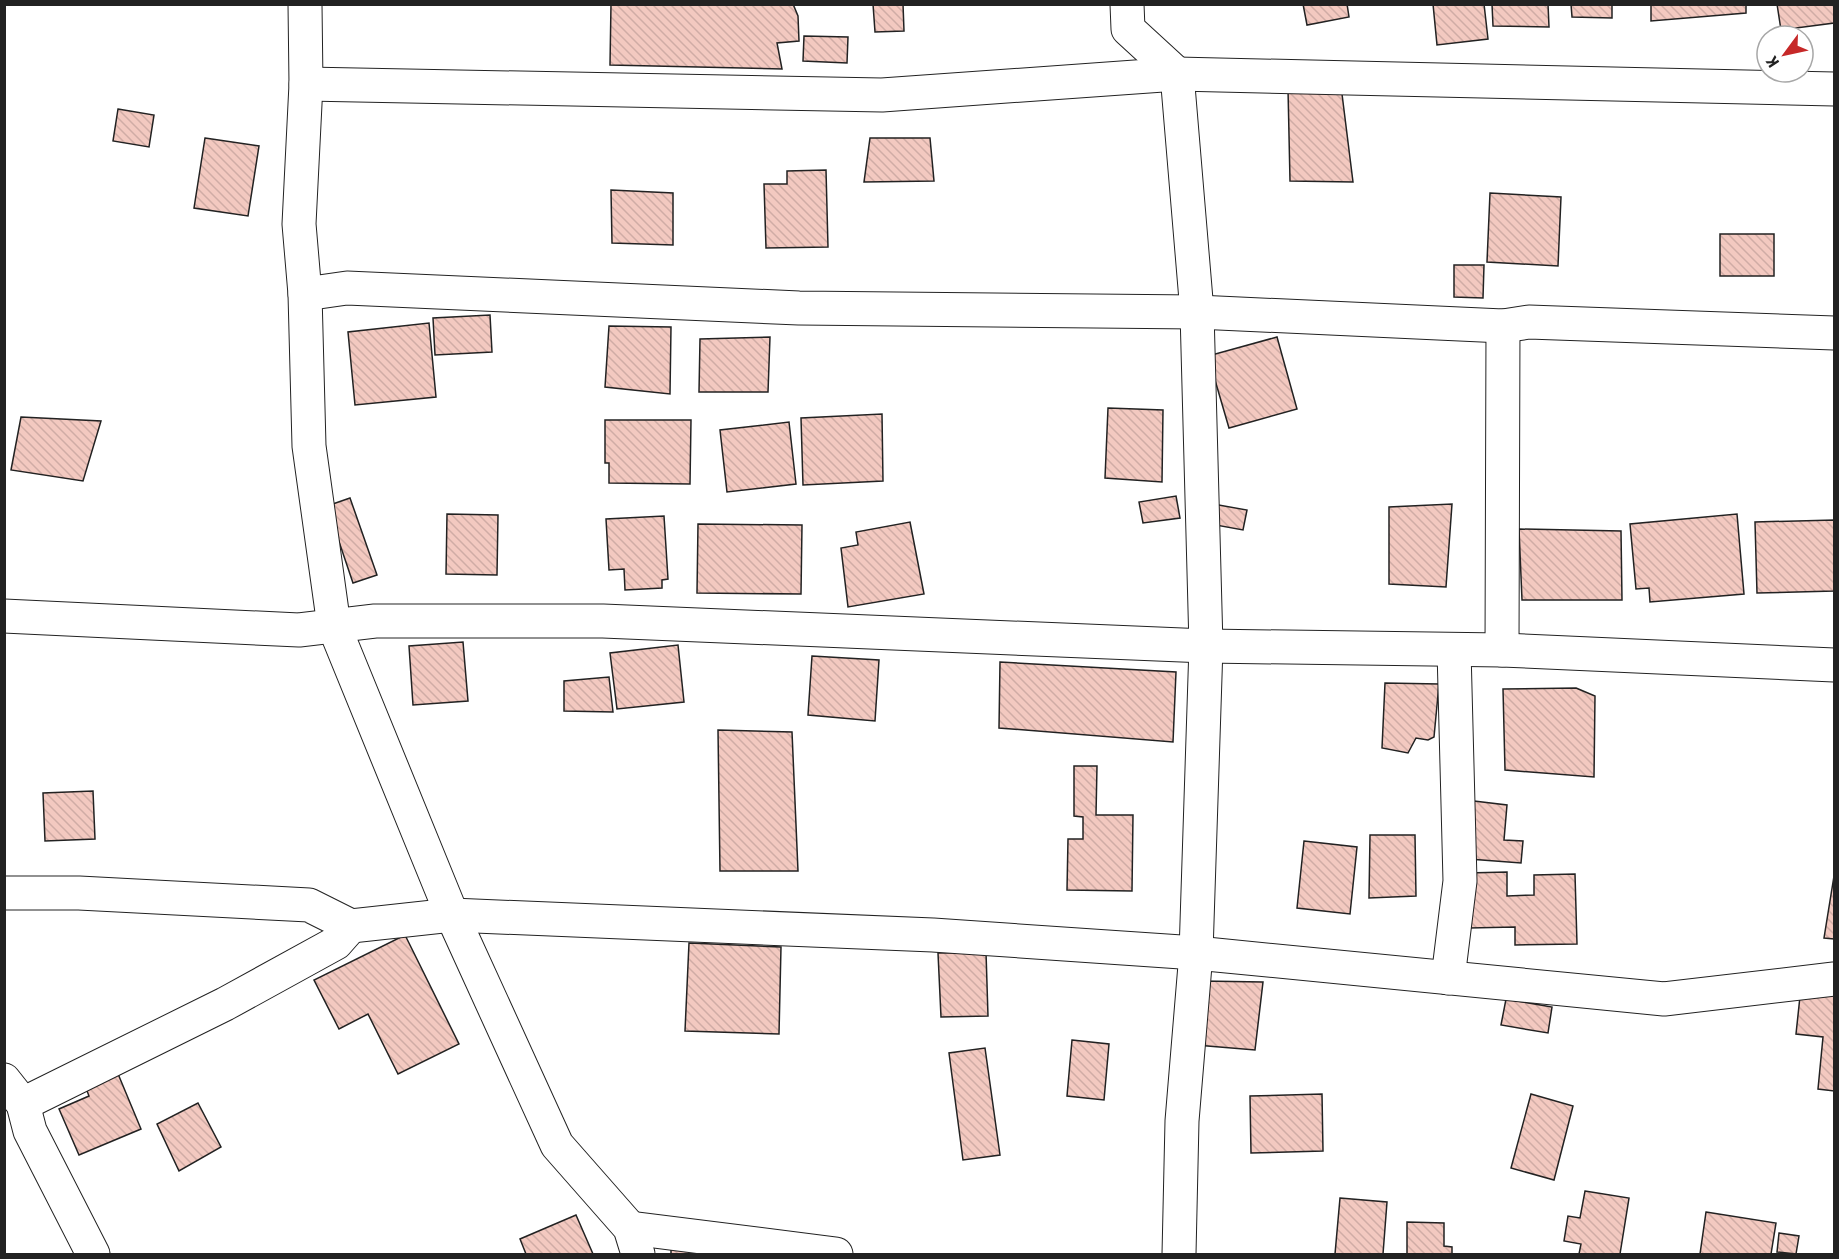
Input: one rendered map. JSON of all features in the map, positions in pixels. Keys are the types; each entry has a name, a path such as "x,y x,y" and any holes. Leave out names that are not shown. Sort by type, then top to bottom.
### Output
{"street":[{"path":"305,4 306,84 300,224 305,294 309,446 334,626 452,915 557,1145 634,1241 836,1254"},
{"path":"1127,4 1128,29 1177,74 1197,312 1206,646 1196,953 1182,1121 1179,1254"},
{"path":"306,84 882,95 1177,74 1834,89"},
{"path":"305,294 347,288 799,308 1197,312 1503,326 1529,322 1834,333"},
{"path":"1502,650 1503,326"},
{"path":"4,616 299,630 375,621 603,621 1206,646 1502,650 1834,665"},
{"path":"1448,978 1460,881 1454,650"},
{"path":"4,893 79,893 309,905 351,926 452,915 921,934 1196,953 1664,999 1834,980"},
{"path":"93,1254 30,1131 14,1092 225,1004 336,943 351,926"}],"building":[{"path":"611,4 793,4 798,16 799,41 777,43 782,69 610,65"},
{"path":"873,4 903,4 904,31 875,32"},
{"path":"1303,4 1347,4 1349,17 1307,25"},
{"path":"1433,4 1484,4 1488,39 1437,45"},
{"path":"1492,4 1548,4 1549,27 1493,26"},
{"path":"1571,4 1612,4 1612,18 1572,17"},
{"path":"1651,4 1746,4 1746,13 1651,21"},
{"path":"1777,4 1834,4 1834,23 1815,26 1780,24"},
{"path":"804,36 848,37 847,63 803,61"},
{"path":"1341,86 1353,182 1290,181 1288,89"},
{"path":"118,109 154,115 149,147 113,141"},
{"path":"205,138 259,146 248,216 194,208"},
{"path":"870,138 930,138 934,181 864,182"},
{"path":"826,170 828,247 766,248 764,184 787,184 787,171"},
{"path":"611,190 673,193 673,245 612,243"},
{"path":"1490,193 1561,197 1558,266 1487,262"},
{"path":"1720,234 1774,234 1774,276 1720,276"},
{"path":"1454,265 1484,265 1483,298 1454,297"},
{"path":"490,315 492,352 435,355 433,318"},
{"path":"429,323 436,397 355,405 348,332"},
{"path":"609,326 671,327 670,394 605,387"},
{"path":"770,337 768,392 699,392 700,339"},
{"path":"1277,337 1297,409 1229,428 1208,356"},
{"path":"1108,408 1163,410 1162,482 1105,478"},
{"path":"882,414 883,481 803,485 801,418"},
{"path":"21,417 101,421 83,481 11,470"},
{"path":"605,420 691,420 690,484 609,483 609,463 605,463"},
{"path":"789,422 796,484 727,492 720,430"},
{"path":"1176,496 1180,518 1143,523 1139,502"},
{"path":"350,498 377,575 353,583 327,506"},
{"path":"1213,504 1247,510 1243,530 1210,524"},
{"path":"1452,504 1446,587 1389,584 1389,507"},
{"path":"447,514 498,515 497,575 446,574"},
{"path":"1737,514 1744,594 1650,602 1649,588 1636,589 1630,524"},
{"path":"664,516 668,579 662,580 662,588 625,590 624,569 609,570 606,519"},
{"path":"1834,520 1834,591 1757,593 1755,522"},
{"path":"910,522 924,594 848,607 841,548 858,545 856,532"},
{"path":"698,524 802,525 801,594 697,593"},
{"path":"1519,529 1621,531 1622,600 1522,600"},
{"path":"463,642 468,701 413,705 409,646"},
{"path":"678,645 684,702 617,709 610,653"},
{"path":"812,656 879,660 875,721 808,715"},
{"path":"1000,662 1176,672 1173,742 999,728"},
{"path":"609,677 613,712 564,711 564,681"},
{"path":"1385,683 1439,684 1434,737 1428,740 1416,738 1408,753 1382,748"},
{"path":"1576,688 1595,696 1594,777 1505,770 1503,689"},
{"path":"718,730 792,732 798,871 720,871"},
{"path":"1074,766 1097,766 1096,815 1133,815 1132,891 1067,890 1068,839 1083,839 1083,817 1074,816"},
{"path":"93,791 95,839 45,841 43,793"},
{"path":"1474,801 1507,805 1504,840 1523,841 1521,863 1469,859"},
{"path":"1370,835 1415,835 1416,896 1369,898"},
{"path":"1304,841 1357,847 1350,914 1297,908"},
{"path":"1507,872 1507,896 1534,895 1534,875 1575,874 1577,944 1515,945 1515,927 1469,928 1467,873"},
{"path":"1834,876 1834,939 1824,938"},
{"path":"405,935 459,1044 398,1074 368,1014 339,1029 314,980"},
{"path":"689,943 781,947 779,1034 685,1031"},
{"path":"986,952 988,1016 941,1017 938,953"},
{"path":"1201,981 1263,982 1255,1050 1196,1045"},
{"path":"1801,987 1834,990 1834,1091 1818,1089 1823,1037 1796,1034"},
{"path":"1506,999 1552,1007 1548,1033 1501,1025"},
{"path":"1072,1040 1109,1044 1104,1100 1067,1096"},
{"path":"985,1048 1000,1155 963,1160 949,1053"},
{"path":"116,1069 141,1129 79,1155 59,1109 89,1096 84,1083"},
{"path":"1322,1094 1323,1151 1251,1153 1250,1096"},
{"path":"1531,1094 1573,1106 1554,1180 1511,1168"},
{"path":"198,1103 221,1147 179,1171 157,1124"},
{"path":"1585,1191 1629,1198 1620,1254 1579,1254 1581,1244 1564,1241 1568,1216 1580,1218"},
{"path":"1340,1198 1387,1202 1383,1254 1335,1254"},
{"path":"1706,1212 1776,1223 1771,1254 1700,1254"},
{"path":"576,1215 593,1254 526,1254 520,1239"},
{"path":"1407,1222 1444,1223 1444,1246 1452,1247 1452,1254 1407,1254"},
{"path":"1779,1233 1799,1236 1796,1254 1777,1252"},
{"path":"671,1243 713,1254 671,1254"}]}
